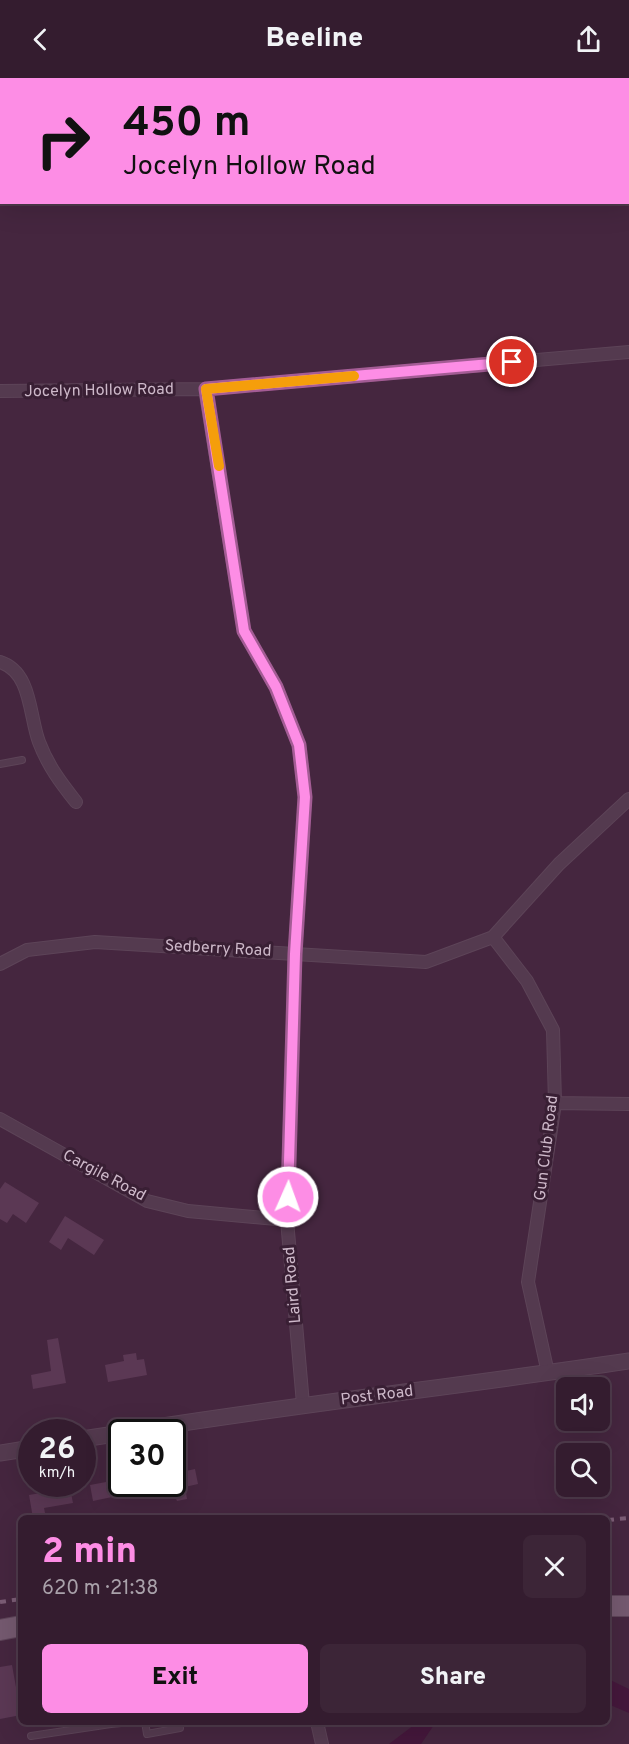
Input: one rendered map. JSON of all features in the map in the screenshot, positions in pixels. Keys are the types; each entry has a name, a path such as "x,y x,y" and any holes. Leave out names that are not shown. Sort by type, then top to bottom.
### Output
{"main road":[{"path":"610,1606 629,1606"},
{"path":"0,1629 18,1626"}],"street":[{"name":"Jocelyn Hollow Road","path":"0,392 206,389 629,352"},
{"name":"Laird Road","path":"206,389 244,631 276,687 299,745 305,797 295,954 287,1220 303,1404"},
{"path":"0,662 9,664 26,688 39,741 54,774 76,802"},
{"name":"Sedberry Road","path":"0,964 27,950 95,942 426,962 493,937 559,864 629,799"},
{"name":"Gun Club Road","path":"493,937 527,981 553,1030 555,1103 528,1282 548,1373"},
{"path":"555,1103 629,1104"},
{"name":"Cargile Road","path":"0,1119 147,1201 188,1210 287,1220"},
{"name":"Post Road","path":"186,1423 303,1404 629,1361"},
{"path":"0,1453 18,1450"},
{"path":"317,1725 318,1742"}],"lane":[{"path":"0,764 22,760"},
{"path":"31,1736 99,1725"},
{"path":"146,1725 147,1734 180,1728 179,1725"}],"shaded area":[{"path":"610,1680 629,1689 629,1713 610,1705"},
{"path":"414,1725 434,1725 421,1744 389,1744"}],"building":[{"path":"5,1182 39,1203 26,1223 13,1214 7,1223 0,1219 0,1189"},
{"path":"65,1216 104,1240 94,1255 68,1238 61,1250 49,1242"},
{"path":"58,1338 66,1383 33,1389 31,1375 51,1371 47,1340"},
{"path":"136,1353 137,1360 144,1359 147,1375 108,1382 105,1365 124,1361 123,1355"},
{"path":"195,1469 198,1484 186,1487 186,1471"},
{"path":"108,1482 108,1497 112,1497 93,1501 92,1497 96,1497 96,1484"},
{"path":"186,1493 187,1499 177,1501 175,1497 186,1497"},
{"path":"29,1497 72,1497 73,1503 44,1508 45,1515 32,1515"},
{"path":"12,1665 18,1698 18,1716 0,1719 0,1667"}],"railway":[{"path":"610,1520 629,1518"},
{"path":"0,1602 18,1599"}],"slow traffic":[{"path":"219,466 206,389 354,376"}],"route":[{"path":"288,1197 295,954 305,797 299,745 276,687 244,631 242,602 206,389 512,362"}]}
